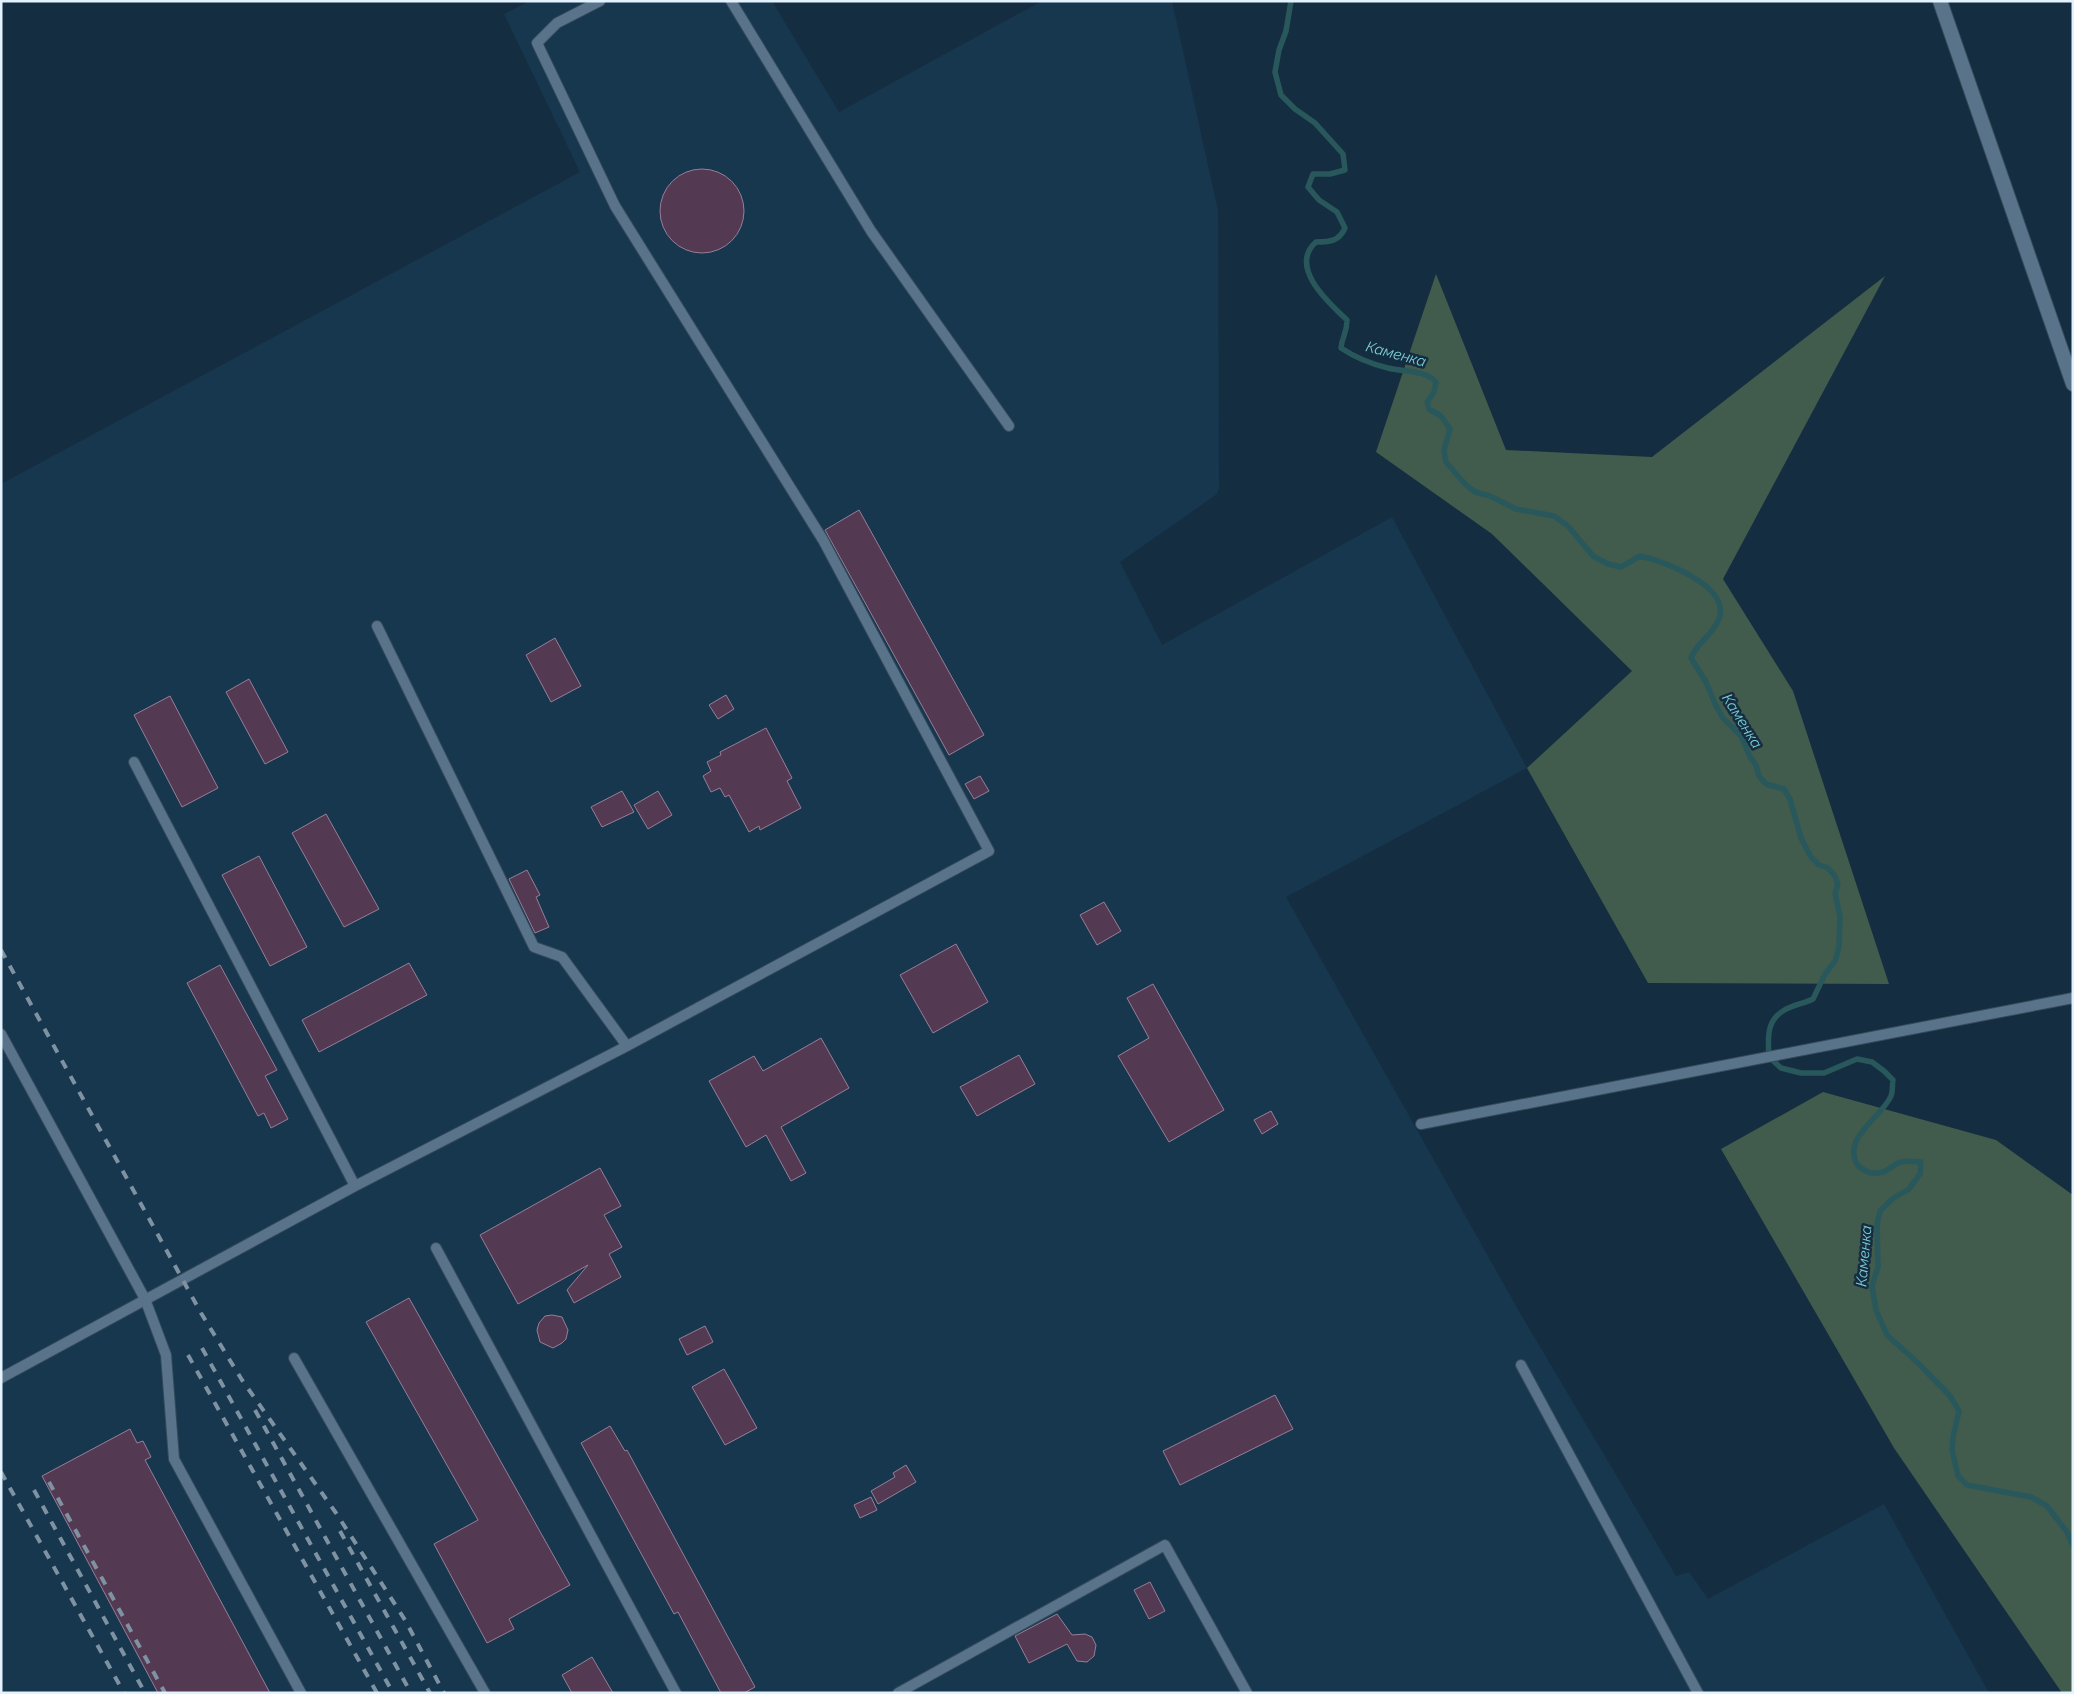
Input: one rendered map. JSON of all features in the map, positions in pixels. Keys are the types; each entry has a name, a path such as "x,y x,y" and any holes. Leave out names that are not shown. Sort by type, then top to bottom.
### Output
{"street":[{"path":"1940,1 2073,384"}],"lane":[{"path":"1,1378 355,1186 627,1046 988,851 824,540 615,206 537,43 558,24 600,1"},
{"path":"731,1 871,231 1009,426"},
{"path":"377,626 534,947 562,957 627,1046"},
{"path":"134,762 355,1186"},
{"path":"1421,1124 2073,998"},
{"path":"1,1034 145,1299 166,1355 174,1459 301,1693"},
{"path":"436,1248 676,1693"},
{"path":"294,1358 485,1693"},
{"path":"1521,1365 1698,1693"},
{"path":"898,1693 1165,1544 1247,1693"}],"shaded area":[{"path":"530,1 772,1 839,112 1042,1 1172,1 1218,211 1219,488 1217,494 1120,562 1162,645 1392,517 1527,768 1286,897 1520,1313 1676,1576 1689,1572 1708,1599 1884,1504 1989,1693 1,1693 1,484 580,172 504,14"}],"green space":[{"path":"1436,274 1506,450 1652,457 1885,276 1723,579 1793,691 1889,984 1648,983 1527,768 1632,671 1492,534 1376,452"},
{"path":"1823,1092 1996,1140 2073,1195 2073,1693 2062,1693 1894,1448 1721,1149"}],"building":[{"path":"702,169 725,176 737,188 744,211 737,234 725,246 702,253 679,246 667,234 660,211 667,188 679,176"},
{"path":"859,510 984,735 949,755 825,530"},
{"path":"555,638 581,686 551,702 526,655"},
{"path":"249,679 288,752 265,764 226,692"},
{"path":"726,695 734,709 718,719 709,705"},
{"path":"170,696 218,788 182,807 134,715"},
{"path":"766,728 792,778 787,781 801,808 760,830 759,826 749,832 729,795 725,797 720,788 711,792 703,776 711,771 707,762 721,755 720,752"},
{"path":"980,776 989,791 974,799 965,784"},
{"path":"622,791 634,812 602,827 591,807"},
{"path":"658,791 672,815 648,829 634,805"},
{"path":"326,814 379,909 344,927 292,833"},
{"path":"259,856 307,947 270,966 222,875"},
{"path":"527,870 540,895 536,897 549,927 535,933 509,879"},
{"path":"1104,902 1121,931 1097,945 1080,915"},
{"path":"956,944 988,1002 933,1033 900,975"},
{"path":"409,963 427,995 319,1052 302,1020"},
{"path":"220,965 277,1070 265,1076 288,1119 271,1128 264,1113 258,1116 187,983"},
{"path":"1153,984 1224,1110 1169,1142 1118,1056 1149,1038 1127,998"},
{"path":"821,1038 849,1088 781,1127 806,1173 791,1181 766,1135 746,1147 709,1081 754,1056 763,1071"},
{"path":"1019,1055 1035,1084 977,1116 960,1087"},
{"path":"1271,1111 1278,1124 1262,1134 1254,1120"},
{"path":"600,1168 621,1206 604,1215 622,1247 609,1254 621,1277 574,1303 567,1290 588,1265 518,1304 480,1235"},
{"path":"409,1298 570,1585 509,1619 514,1629 487,1643 434,1544 478,1520 366,1322"},
{"path":"545,1316 562,1317 568,1330 566,1339 553,1348 540,1342 537,1330 539,1323"},
{"path":"705,1326 713,1342 687,1355 679,1339"},
{"path":"724,1369 757,1428 725,1445 692,1387"},
{"path":"1275,1395 1293,1429 1180,1485 1163,1451"},
{"path":"610,1426 625,1451 627,1450 755,1687 744,1693 721,1693 678,1612 674,1614 581,1443"},
{"path":"130,1429 137,1443 143,1441 151,1457 145,1460 270,1693 158,1693 42,1476"},
{"path":"906,1465 916,1482 878,1504 871,1491 895,1477 893,1473"},
{"path":"871,1497 877,1510 860,1518 854,1505"},
{"path":"1150,1582 1165,1611 1149,1619 1134,1590"},
{"path":"1057,1614 1072,1635 1085,1634 1092,1637 1096,1645 1094,1656 1087,1662 1077,1661 1067,1644 1029,1663 1015,1636"},
{"path":"592,1657 613,1693 572,1693 562,1675"}],"waterway":[{"name":"Каменка","path":"1291,1 1286,31 1279,50 1275,72 1281,95 1295,109 1315,123 1343,154 1345,170 1330,174 1313,174 1308,187 1319,200 1337,212 1345,228 1340,236 1334,240 1316,242 1309,252 1306,262 1314,284 1347,320 1341,348 1370,363 1420,373 1436,382 1434,392 1427,402 1429,409 1441,416 1450,429 1444,450 1446,462 1465,484 1475,492 1490,496 1516,509 1554,516 1568,526 1593,556 1608,564 1621,567 1640,556 1651,559 1679,569 1693,577 1706,586 1715,596 1720,607 1719,619 1713,630 1697,647 1691,658 1706,682 1723,718 1741,736 1750,757 1756,765 1759,776 1766,784 1784,789 1790,799 1801,838 1811,857 1819,865 1828,868 1835,876 1838,885 1835,893 1840,917 1839,947 1835,961 1825,974 1813,999 1786,1009 1777,1015 1769,1031 1769,1057 1781,1068 1801,1073 1824,1073 1857,1059 1872,1062 1893,1080 1891,1096 1865,1128 1855,1145 1854,1154 1857,1164 1866,1171 1878,1173 1886,1171 1903,1161 1921,1162 1920,1174 1909,1189 1892,1199 1880,1211 1877,1224 1878,1267 1872,1286 1876,1310 1887,1335 1950,1396 1959,1411 1952,1450 1958,1476 1967,1485 2031,1497 2047,1506 2067,1532 2073,1546"}],"railway":[{"path":"1,950 201,1313 242,1380 336,1513 382,1584 405,1620 444,1693"},
{"path":"202,1348 393,1693"},
{"path":"188,1355 377,1693"},
{"path":"255,1410 411,1693"},
{"path":"1,1472 124,1693"},
{"path":"49,1482 165,1693"},
{"path":"34,1490 145,1693"},
{"path":"340,1531 430,1693"}]}
